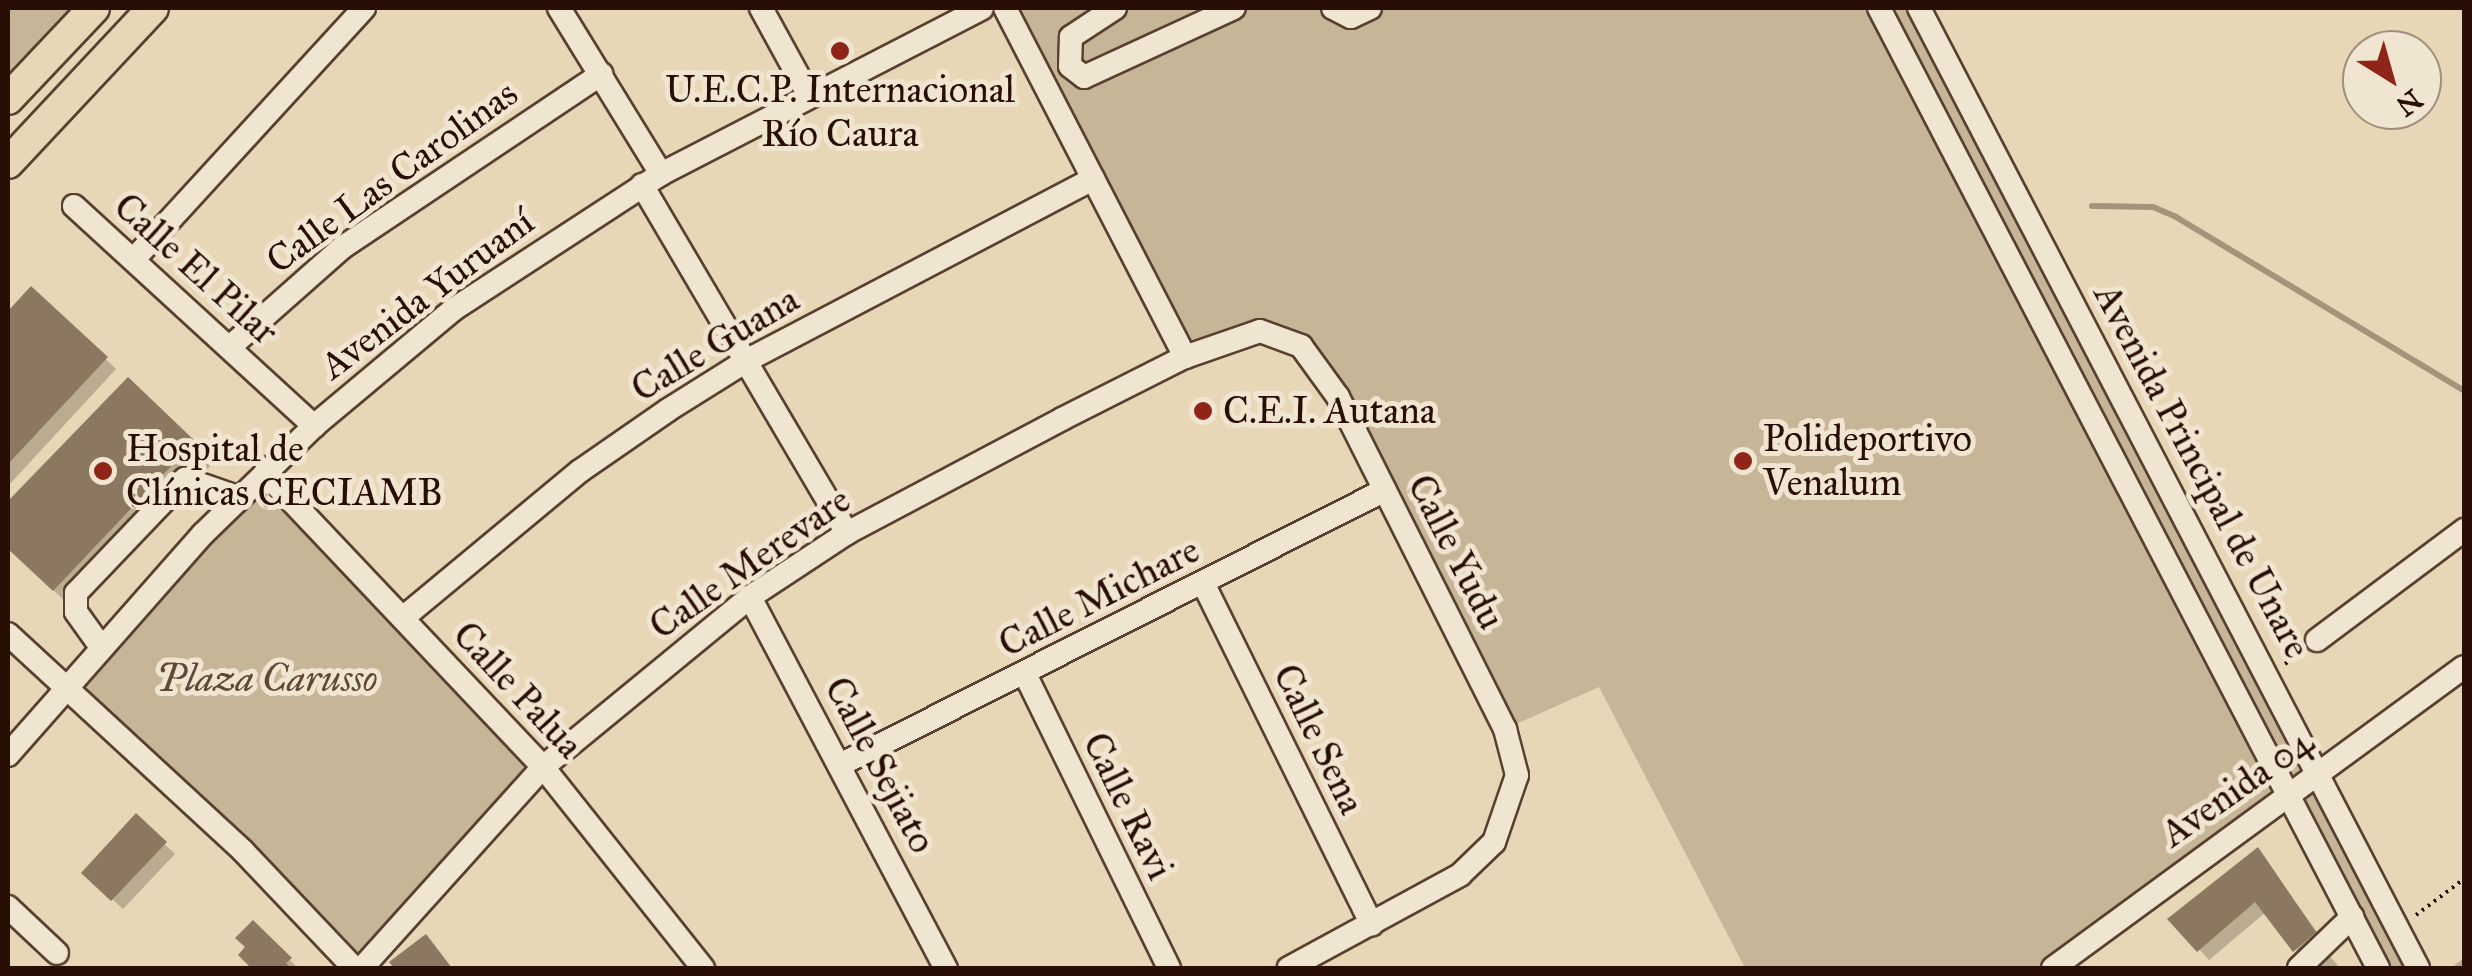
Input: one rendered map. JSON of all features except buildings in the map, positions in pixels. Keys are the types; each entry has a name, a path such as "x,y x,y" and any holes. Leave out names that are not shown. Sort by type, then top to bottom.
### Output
{"main road":[{"path":"8,99 94,8"},
{"path":"8,163 152,8"}],"street":[{"path":"134,258 364,8"},
{"path":"560,8 601,74 746,361 847,533"},
{"path":"761,8 808,94"},
{"name":"Avenida Yuruaní","path":"8,756 102,647 265,473 314,426 454,310 652,180 808,94 982,8"},
{"path":"1004,8 1185,357"},
{"path":"1115,8 1071,37 1070,66 1084,77 1234,8"},
{"path":"1333,8 1352,17 1370,8"},
{"name":"Avenida Principal de Unare","path":"1879,8 2378,968"},
{"name":"Avenida Principal de Unare","path":"1919,8 2418,968"},
{"name":"Calle Las Carolinas","path":"231,346 343,246 601,74"},
{"name":"Calle Guana","path":"404,617 580,470 746,361 1093,178"},
{"name":"Calle El Pilar","path":"74,206 314,426"},
{"name":"Calle Merevare","path":"358,968 543,767 750,597 847,533 1185,357 1260,331"},
{"name":"Calle Yudu","path":"1260,331 1301,346 1321,368 1514,752 1512,800 1494,842 1460,876 1372,925"},
{"name":"Calle Palua","path":"265,473 543,767 703,968"},
{"path":"102,647 76,612 76,594 185,480 240,498"},
{"name":"Calle Michare","path":"842,764 1385,490"},
{"path":"2317,640 2464,530"},
{"name":"Calle Sena","path":"1203,584 1372,925"},
{"name":"Calle Sejiato","path":"750,597 842,764 946,968"},
{"path":"8,634 242,851 358,968"},
{"name":"Avenida 04","path":"2053,968 2464,667"},
{"name":"Calle Ravi","path":"1025,674 1169,968"},
{"path":"8,907 57,953"},
{"path":"2299,968 2352,916"},
{"path":"1288,968 1372,925"}],"path":[{"path":"2269,676 2317,640"},
{"path":"2397,928 2464,879"}],"green space":[{"path":"8,8 94,8 8,99"},
{"name":"Polideportivo Venalum","path":"1005,8 1919,8 2418,968 2378,968 2289,795 2053,968 1745,968 1599,687 1505,729 1338,397 1281,334 1185,357"},
{"name":"Plaza Carusso","path":"265,473 543,767 362,968 66,688"}],"waterway":[{"path":"2092,206 2153,207 2176,217 2464,391"}],"place":[{"name":"U.E.C.P. Internacional Río Caura","path":"840,51"},
{"name":"C.E.I. Autana","path":"1203,411"},
{"name":"Polideportivo Venalum","path":"1743,461"},
{"name":"Hospital de Clínicas CECIAMB","path":"103,471"}]}
